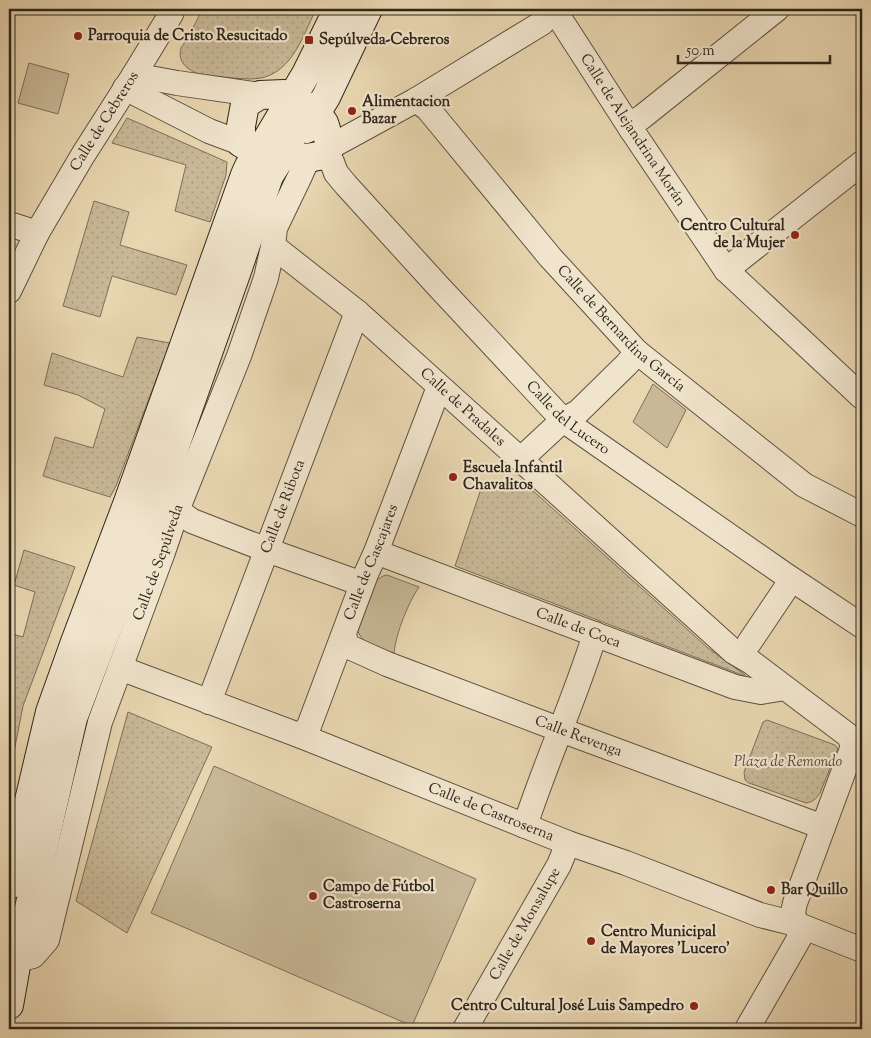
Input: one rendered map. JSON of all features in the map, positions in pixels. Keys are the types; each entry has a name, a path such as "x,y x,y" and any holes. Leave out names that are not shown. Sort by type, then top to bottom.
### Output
{"street":[{"name":"Calle de Cebreros","path":"9,291 37,233 173,9"},
{"name":"Calle de Sepúlveda","path":"9,1005 17,960 73,718 152,511 269,176 291,152 305,130 306,74 338,9"},
{"name":"Calle de Sepúlveda","path":"305,106 332,86 368,9"},
{"path":"129,82 208,131 291,152 416,100 542,23 552,9"},
{"name":"Calle de Alejandrina Morán","path":"552,9 630,129 726,270 862,397"},
{"path":"630,129 634,122 777,9"},
{"path":"129,82 178,83 260,95 284,94 305,106 323,122 291,152"},
{"name":"Calle de Sepúlveda","path":"17,960 33,956 47,940 100,722 178,508 239,356 266,278 273,246 274,228 300,176 291,152 241,126 245,104 260,95"},
{"name":"Calle de Bernardina García","path":"416,100 428,109 550,257 637,352 804,485 862,516"},
{"name":"Calle de Sepúlveda","path":"9,885 50,712 128,502 245,175 249,166 291,152"},
{"name":"Calle del Lucero","path":"291,152 332,162 336,173 346,185 563,420 862,626"},
{"path":"726,270 862,163"},
{"path":"9,224 37,233"},
{"name":"Calle de Pradales","path":"273,246 358,312 734,652 751,662 785,688"},
{"name":"Calle de Ribota","path":"209,702 358,312"},
{"path":"521,459 563,420 578,412 637,352"},
{"name":"Calle de Cascajares","path":"301,736 309,726 439,387"},
{"path":"178,508 180,514 192,520 267,550 354,581 360,589"},
{"name":"Calle de Coca","path":"376,552 735,687 760,692 785,688"},
{"path":"749,644 786,588"},
{"path":"525,826 595,634"},
{"name":"Calle Revenga","path":"344,635 346,646 361,653 561,730 823,827"},
{"name":"Calle de Castroserna","path":"120,668 301,736 568,843 626,863 760,915 796,924 862,950"},
{"path":"747,1029 800,937 793,913 795,903 853,746 849,736 785,688"},
{"name":"Calle de Monsalupe","path":"465,1029 559,865 568,843"}],"green space":[{"path":"202,9 316,9 300,44 285,64 276,72 264,77 251,79 200,74 191,71 184,65 180,53 181,48"},
{"path":"29,63 69,74 58,114 18,103"},
{"path":"127,118 227,162 226,175 210,222 175,211 186,165 112,143"},
{"path":"94,201 129,212 120,245 187,265 176,295 112,276 100,317 63,306"},
{"path":"137,337 170,343 116,486 110,497 43,476 55,437 93,448 105,409 78,395 44,385 52,353 123,377"},
{"path":"653,384 686,410 667,448 633,422"},
{"path":"521,480 708,648 745,676 455,566 481,489 499,488"},
{"path":"24,550 75,567 23,706 9,777 9,633 23,637 35,592 14,585"},
{"path":"387,575 419,587 403,618 394,653 378,648 363,640 358,631 377,580"},
{"path":"128,712 212,747 127,933 76,901"},
{"name":"Plaza de Remondo","path":"767,720 835,745 838,749 816,799 806,803 745,780 744,772 763,722"},
{"name":"Campo de Fútbol Castroserna","path":"214,766 476,879 412,1026 151,913"}],"place":[{"name":"Parroquia de Cristo Resucitado","path":"78,36"},
{"name":"Sepúlveda-Cebreros","path":"309,40"},
{"name":"Alimentacion Bazar","path":"352,111"},
{"name":"Centro Cultural de la Mujer","path":"795,235"},
{"name":"Escuela Infantil Chavalitos","path":"453,477"},
{"name":"Bar Quillo","path":"771,890"},
{"name":"Campo de Fútbol Castroserna","path":"313,896"},
{"name":"Centro Municipal de Mayores 'Lucero'","path":"591,941"},
{"name":"Centro Cultural José Luis Sampedro","path":"694,1006"}]}
